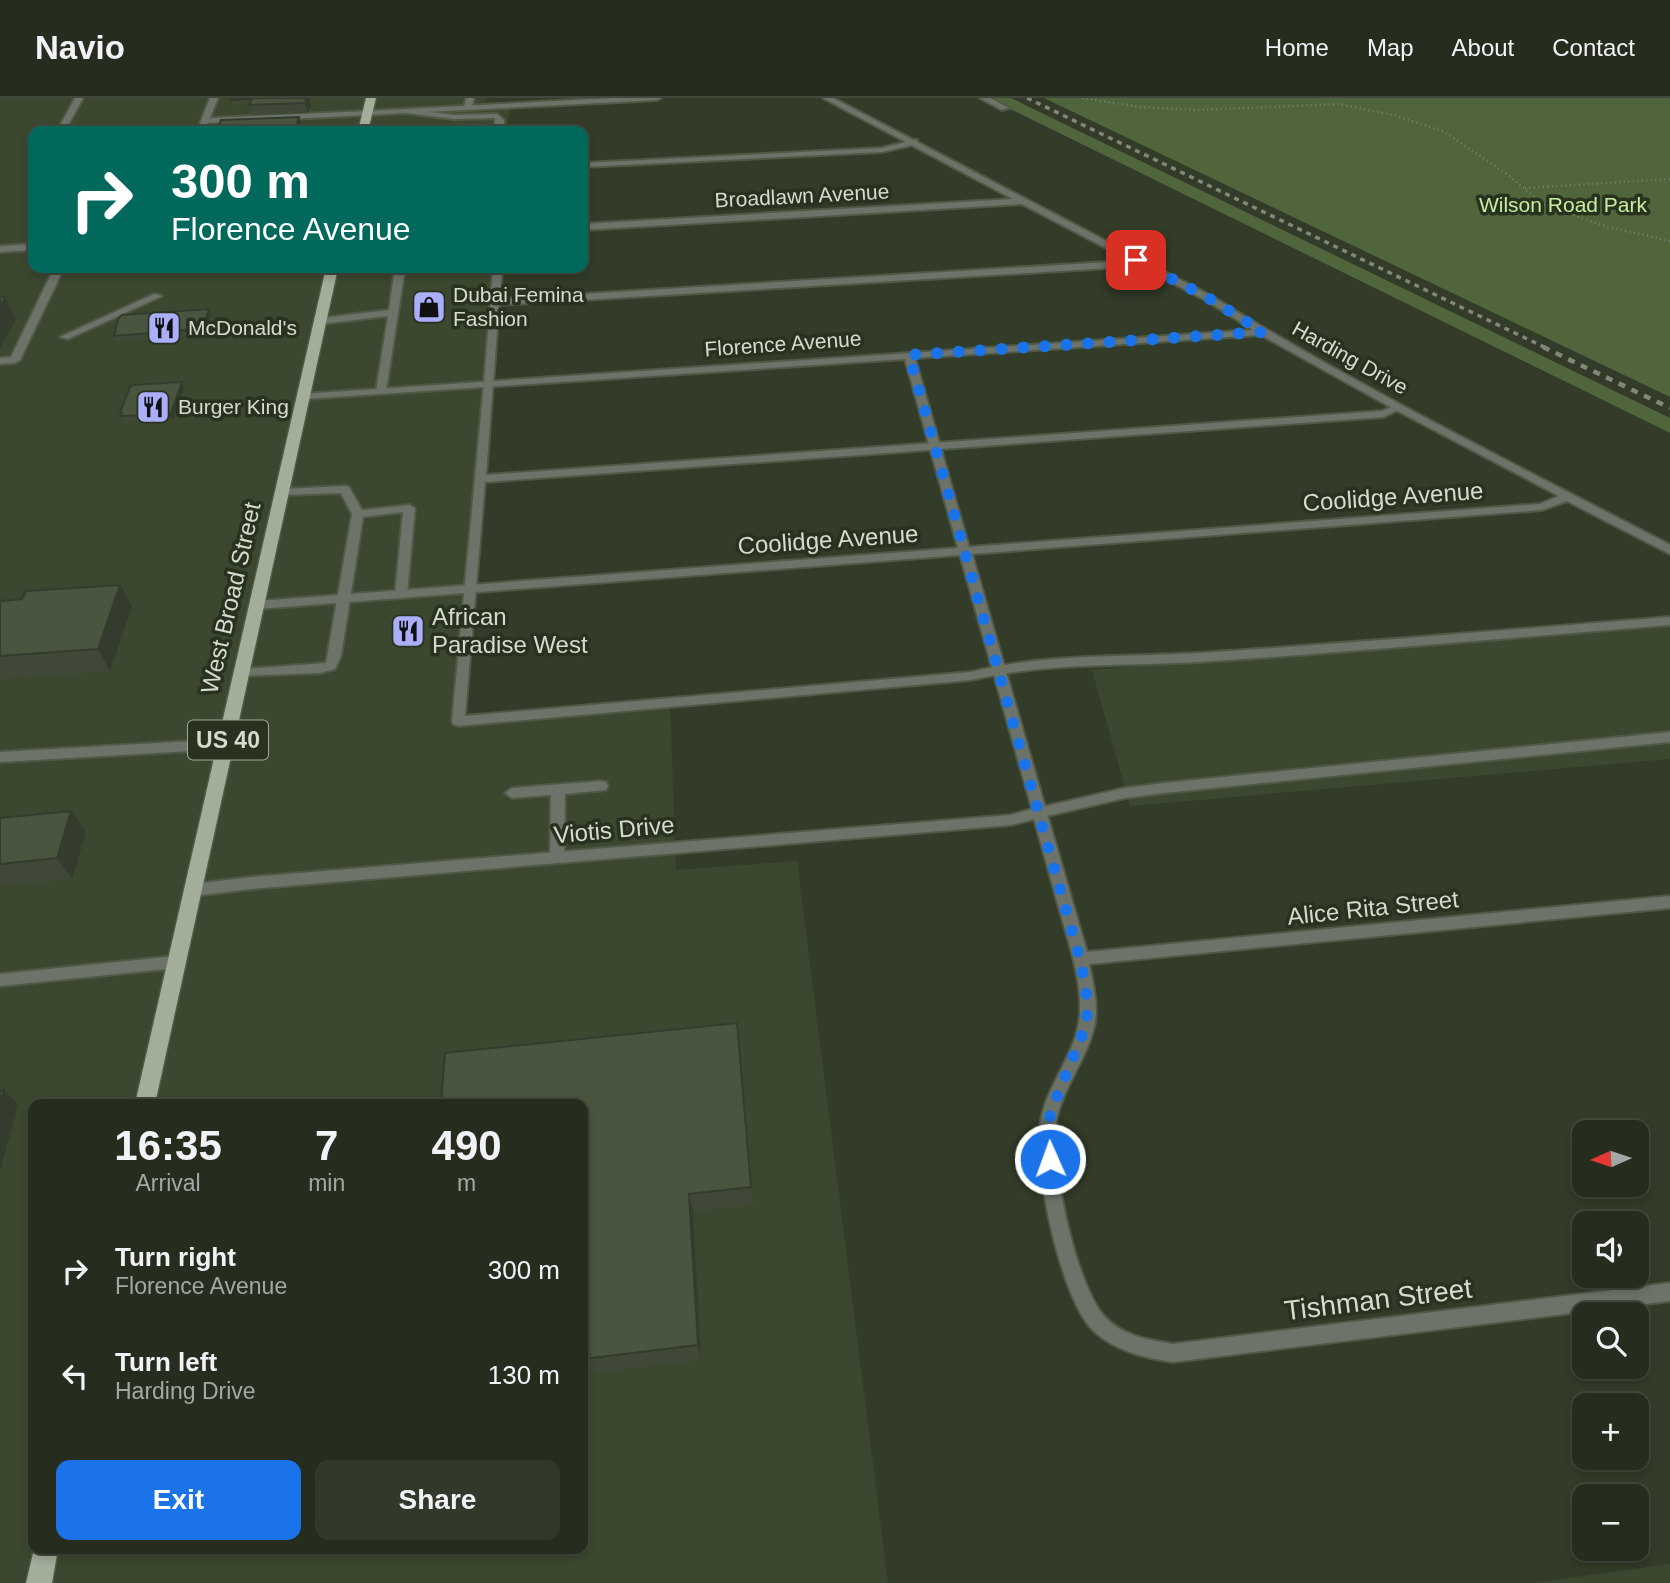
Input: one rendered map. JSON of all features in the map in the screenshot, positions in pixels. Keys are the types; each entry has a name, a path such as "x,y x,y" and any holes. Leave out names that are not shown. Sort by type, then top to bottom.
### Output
{"main road":[{"path":"364,126 371,98"},
{"name":"West Broad Street","path":"146,1099 228,744 331,273"},
{"path":"39,1583 45,1554"}],"street":[{"path":"64,126 79,98"},
{"path":"203,126 215,98"},
{"path":"468,108 470,98"},
{"path":"205,121 510,106 564,100 657,98"},
{"name":"Harding Drive","path":"827,98 1210,299 1263,332 1398,407 1670,551"},
{"path":"984,98 1005,108"},
{"path":"508,126 510,106"},
{"path":"409,111 454,117 497,117 500,120 499,126"},
{"path":"588,165 882,150 914,142"},
{"name":"Broadlawn Avenue","path":"588,227 1024,201"},
{"path":"0,249 28,247"},
{"path":"495,302 1126,264 1136,260"},
{"path":"0,361 15,360 57,273"},
{"path":"381,391 399,273"},
{"path":"497,273 458,721 971,676 998,668 1211,657 1670,621"},
{"path":"65,337 157,296"},
{"path":"322,316 359,318 393,312"},
{"name":"Florence Avenue","path":"305,396 1263,332"},
{"path":"909,355 1080,960"},
{"path":"481,479 1384,414 1398,407"},
{"path":"243,674 331,666 358,514 345,489 284,492"},
{"name":"Coolidge Avenue","path":"258,605 1542,507 1566,498"},
{"path":"358,514 409,508 401,594"},
{"name":"Viotis Drive","path":"194,890 1011,820 1152,789 1670,737"},
{"path":"0,757 228,744"},
{"path":"512,793 601,786"},
{"path":"557,858 558,789"},
{"name":"Alice Rita Street","path":"1080,960 1670,902"},
{"name":"Tishman Street","path":"1080,960 1086,990 1087,1023 1051,1111 1047,1133 1053,1185 1074,1279 1083,1303 1099,1324 1133,1347 1173,1353 1670,1292"},
{"path":"0,980 176,962"}],"path":[{"path":"1082,98 1140,107 1198,110 1339,104 1393,115 1445,132 1544,205 1608,227 1670,241"},
{"path":"1524,188 1670,179"}],"shaded area":[{"path":"0,98 487,98 484,103 510,102 508,126 28,126 28,273 497,273 461,719 670,701 676,870 797,861 888,1583 0,1583"},
{"path":"1670,620 1670,759 1130,806 1092,670"},
{"path":"1670,1564 1670,1583 1533,1583"}],"green space":[{"path":"988,98 1011,98 1670,418 1670,433"},
{"name":"Wilson Road Park","path":"1044,98 1670,98 1670,397"}],"building":[{"path":"252,98 307,98 305,103 249,105"},
{"path":"299,117 296,126 219,126 221,120"},
{"name":"McDonald's","path":"209,309 203,326 199,329 114,336 118,319 122,315"},
{"name":"Burger King","path":"182,382 171,413 121,416 133,385"},
{"path":"120,585 98,649 0,656 0,601 22,599 26,591"},
{"path":"71,811 57,858 0,864 0,818"},
{"path":"737,1023 751,1187 689,1194 698,1345 588,1358 588,1099 441,1099 445,1053"}],"railway":[{"path":"1027,98 1546,348"},
{"path":"1543,347 1670,408"}],"place":[{"name":"Dubai Femina Fashion","path":"429,307"},
{"name":"McDonald's","path":"164,328"},
{"name":"Burger King","path":"153,407"},
{"name":"African Paradise West","path":"408,631"}],"route":[{"path":"1050,1159 1047,1133 1051,1111 1087,1023 1086,990 1080,960 909,355 1263,332 1210,299 1136,260"}]}
